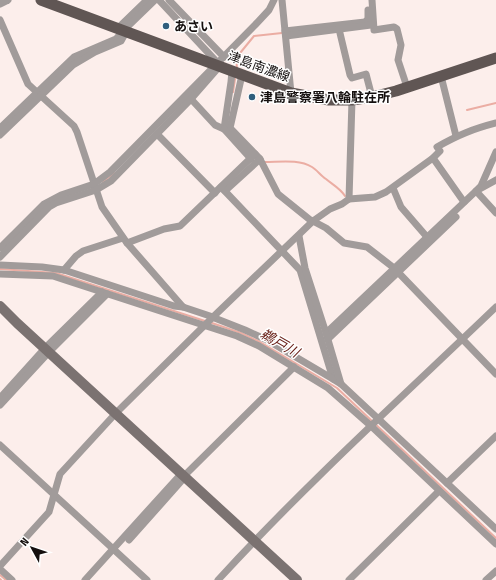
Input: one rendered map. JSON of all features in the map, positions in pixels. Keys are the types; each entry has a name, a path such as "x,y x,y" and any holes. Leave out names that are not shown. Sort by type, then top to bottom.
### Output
{"main road":[{"name":"津島南濃線","path":"40,0 219,63 237,73 291,93 329,100 352,100 372,96 495,62"}],"street":[{"path":"0,4 8,0"},
{"path":"0,134 74,57 116,39 147,0"},
{"path":"122,30 155,0"},
{"path":"159,0 219,63"},
{"path":"169,0 219,63"},
{"path":"0,248 44,204 61,195 95,187 219,63 269,10 274,0"},
{"path":"282,0 291,93"},
{"path":"286,33 365,22 369,15 367,0"},
{"path":"372,0 374,30 394,27 397,29 401,45 398,60 407,87"},
{"path":"0,20 28,84 74,126 102,207 125,240 184,307 258,346 328,388 374,422 448,484 496,530"},
{"path":"286,33 374,25"},
{"path":"339,29 350,75 352,78 366,74 372,96"},
{"path":"0,257 49,208 56,203 111,181 191,99 219,63"},
{"path":"224,129 232,82 237,73"},
{"path":"237,73 230,128 255,157 278,194 313,221 326,228 344,243 367,247 396,270 496,374"},
{"path":"441,76 456,136"},
{"path":"0,128 39,94"},
{"path":"191,99 215,125 224,129 255,157"},
{"path":"348,199 352,100"},
{"path":"12,580 0,568 50,512 60,474 116,413 313,221 348,199 375,196 393,188 433,158 440,151 437,147 456,136 496,123"},
{"path":"157,134 215,193"},
{"path":"327,336 477,193 496,152"},
{"path":"64,270 76,256 83,251 180,226 215,193 225,187 255,157"},
{"path":"433,158 464,202"},
{"path":"396,270 427,237 464,202 496,180"},
{"path":"225,187 300,270 333,379"},
{"path":"393,188 401,207 427,237"},
{"path":"477,193 496,213"},
{"path":"299,236 305,268 341,384"},
{"path":"0,265 42,267 64,270 174,306 184,307"},
{"path":"0,274 53,276 104,293 245,330 267,340 341,384 374,422 441,492 496,544"},
{"path":"0,398 104,293"},
{"path":"0,306 297,580"},
{"path":"218,580 254,541 374,422 496,307"},
{"path":"0,405 47,350"},
{"path":"92,580 183,476 294,368"},
{"path":"448,484 496,436"},
{"path":"448,484 496,441"},
{"path":"0,445 147,580"},
{"path":"349,580 441,492"},
{"path":"355,580 441,492"},
{"path":"85,580 116,551"},
{"path":"486,580 496,571"}],"waterway":[{"path":"237,68 236,58 254,36 282,33"},
{"path":"233,92 235,79"},
{"path":"467,110 496,103"},
{"path":"265,162 307,164 339,189 345,196"},
{"path":"103,182 114,173"},
{"name":"鵜戸川","path":"0,269 56,273 205,321"},
{"name":"鵜戸川","path":"209,322 241,333 260,342 337,388 496,538"},
{"path":"0,575 6,580"}],"place":[{"name":"あさい","path":"166,26"},
{"name":"津島警察署八輪駐在所","path":"252,97"}]}
